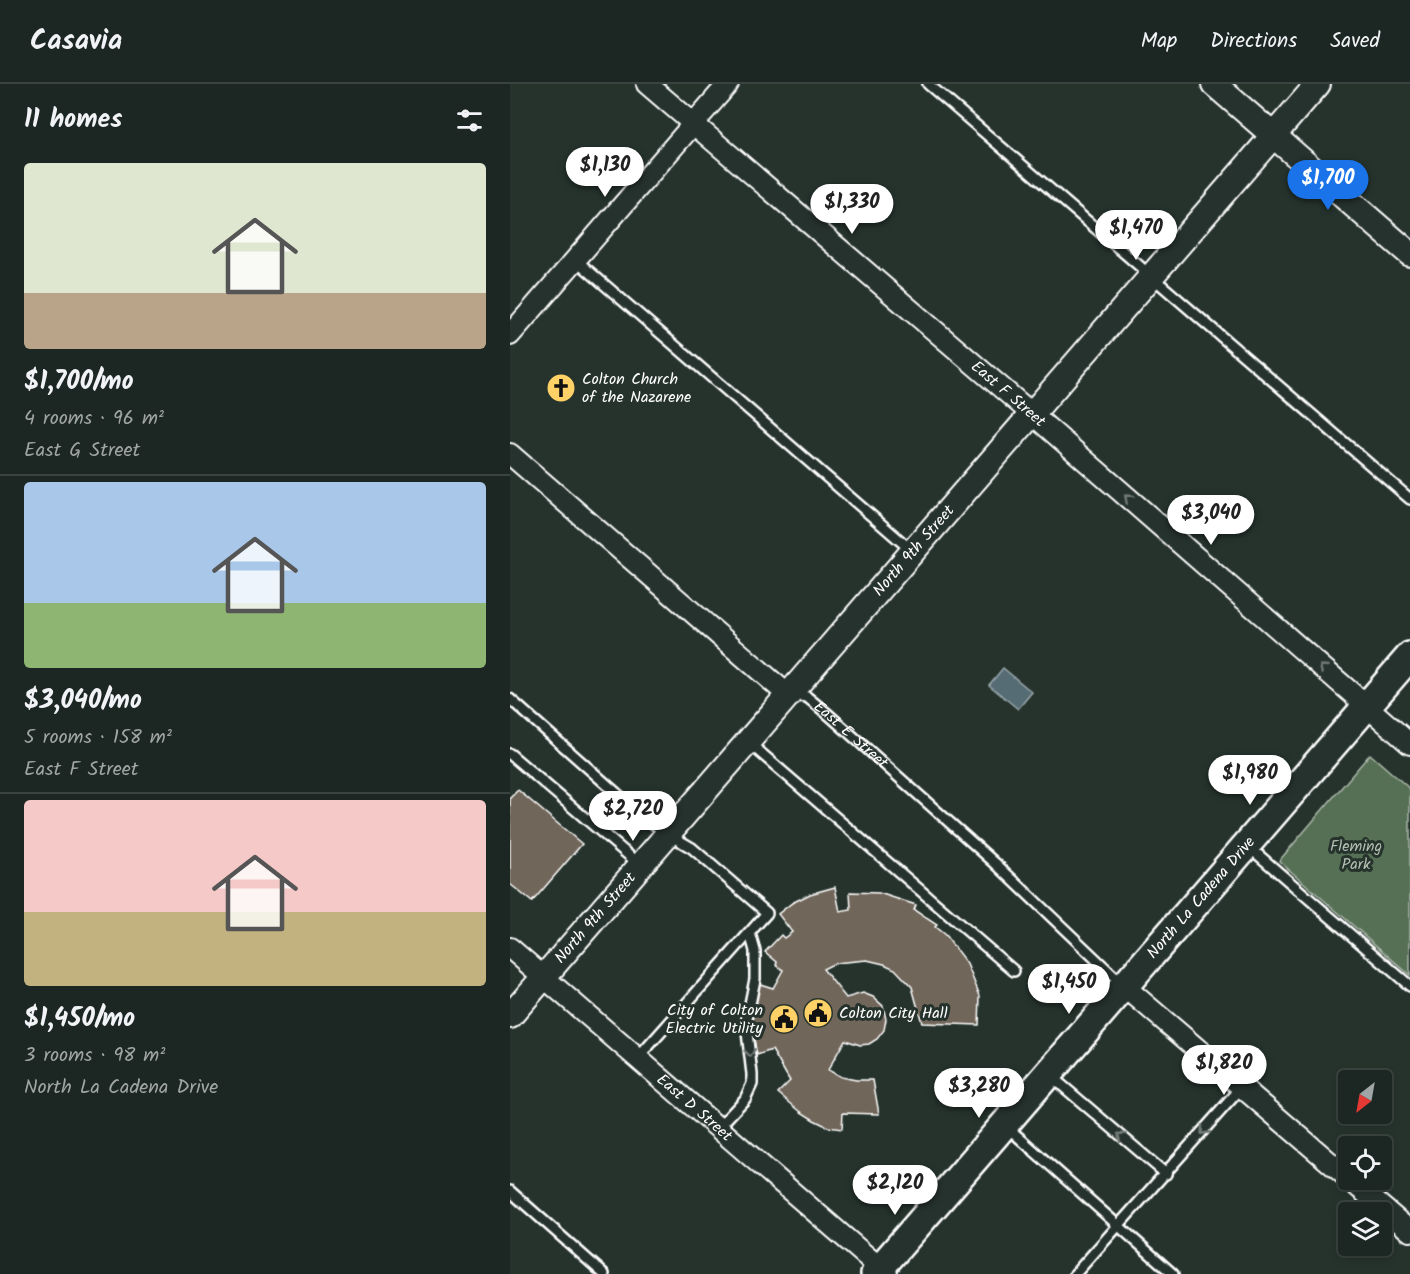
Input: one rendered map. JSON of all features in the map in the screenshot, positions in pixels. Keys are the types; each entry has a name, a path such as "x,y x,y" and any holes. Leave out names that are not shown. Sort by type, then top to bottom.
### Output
{"main road":[{"name":"North La Cadena Drive","path":"881,1272 1004,1124 1410,656"}],"street":[{"name":"East F Street","path":"647,84 1032,414 1410,744"},
{"path":"510,335 728,84"},
{"path":"1214,84 1410,254"},
{"name":"North 9th Street","path":"510,1016 1318,84"},
{"name":"East E Street","path":"510,454 788,695"},
{"name":"East D Street","path":"510,948 881,1272"},
{"path":"1124,986 1338,1170"},
{"path":"1362,1190 1410,1231"}],"lane":[{"path":"928,84 1410,499"},
{"path":"576,260 913,551"},
{"name":"East E Street","path":"788,695 807,697 829,715 995,863 1124,986"},
{"path":"510,699 639,813 692,848 767,913 637,1059"},
{"path":"748,742 1014,971"},
{"path":"510,754 640,866"},
{"path":"1246,845 1410,986"},
{"path":"718,1128 745,1099 752,1084 746,1024 755,979 755,951 750,933"},
{"path":"1048,1073 1166,1174"},
{"path":"1075,1274 1242,1087"},
{"path":"1004,1124 1173,1274"},
{"path":"510,1191 604,1274"}],"green space":[{"name":"Fleming Park","path":"1370,754 1410,789 1410,975 1279,861"}],"water":[{"path":"1003,668 1032,692 1018,709 989,685"}],"building":[{"path":"518,790 582,844 532,902 510,884 510,798"},
{"name":"Colton City Hall","path":"835,887 840,912 851,910 850,892 879,893 916,905 914,910 937,925 935,927 945,935 967,964 980,996 979,1025 922,1023 912,987 895,969 867,960 835,963 823,969 846,998 863,993 873,997 883,1006 886,1019 884,1030 877,1039 869,1044 860,1045 845,1040 828,1070 841,1077 873,1080 879,1114 843,1113 842,1129 828,1127 814,1120 778,1093 790,1081 772,1050 757,1055 751,1024 752,1004 757,983 773,988 783,970 765,952 781,935 784,938 792,932 778,914 792,903 810,894"}],"place":[{"name":"Colton Church of the Nazarene","path":"561,388"},
{"name":"Colton City Hall","path":"818,1013"},
{"name":"City of Colton Electric Utility","path":"784,1019"}]}
